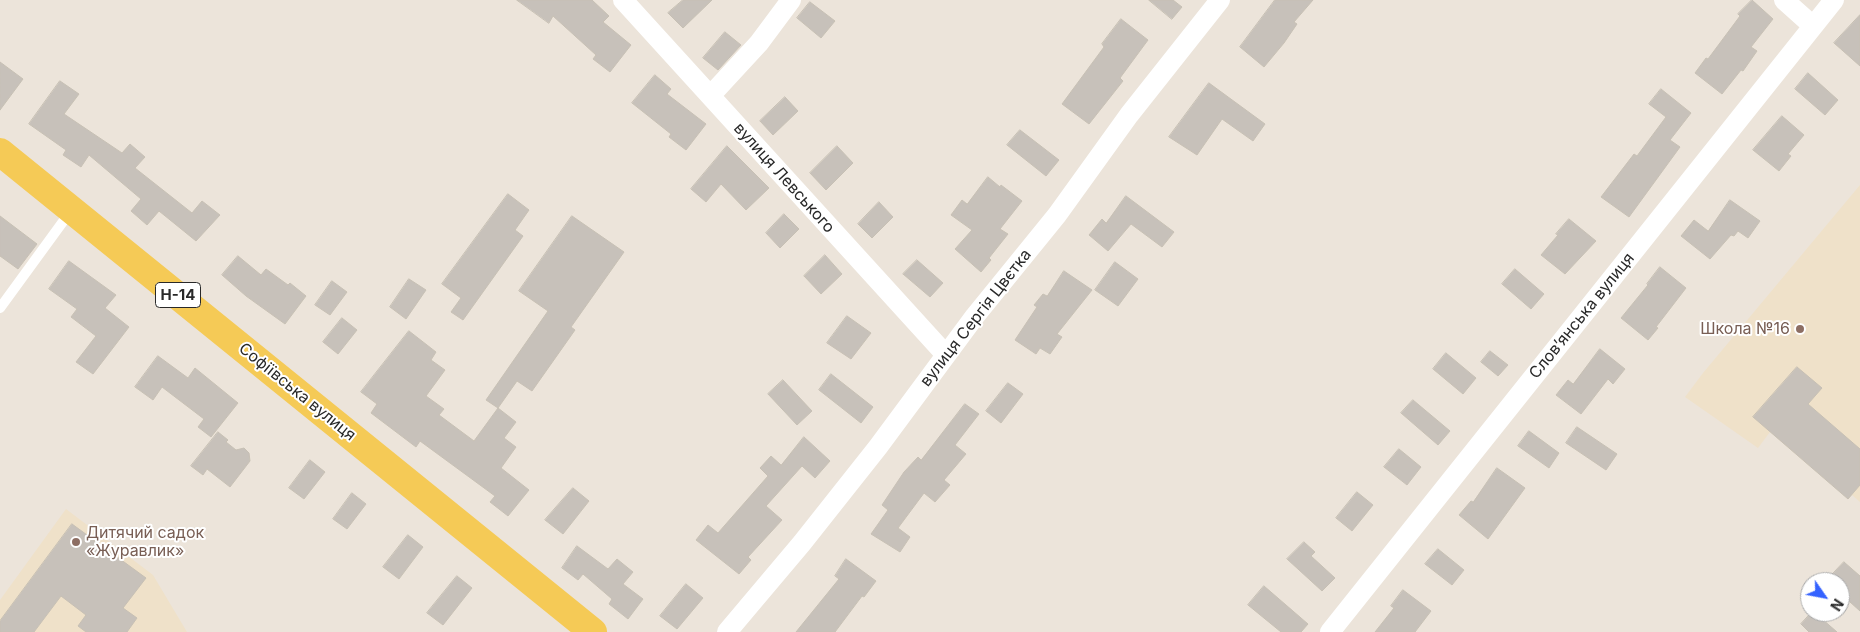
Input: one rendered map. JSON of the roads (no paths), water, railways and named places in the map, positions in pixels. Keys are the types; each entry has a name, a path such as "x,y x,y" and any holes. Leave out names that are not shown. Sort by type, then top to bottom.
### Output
{"main road":[{"name":"Софіївська вулиця","path":"0,152 593,632"}],"street":[{"name":"вулиця Левського","path":"623,0 946,355"},
{"path":"711,95 759,43 791,0"},
{"name":"вулиця Сергія Цвєтка","path":"727,632 837,499 975,316 1057,215 1128,115 1220,0"},
{"path":"1784,0 1813,26"},
{"name":"Словʼянська вулиця","path":"1330,632 1834,0"}],"lane":[{"path":"0,308 72,210"}],"place":[{"name":"Школа №16","path":"1800,329"},
{"name":"Дитячий садок «Журавлик»","path":"76,542"}]}
